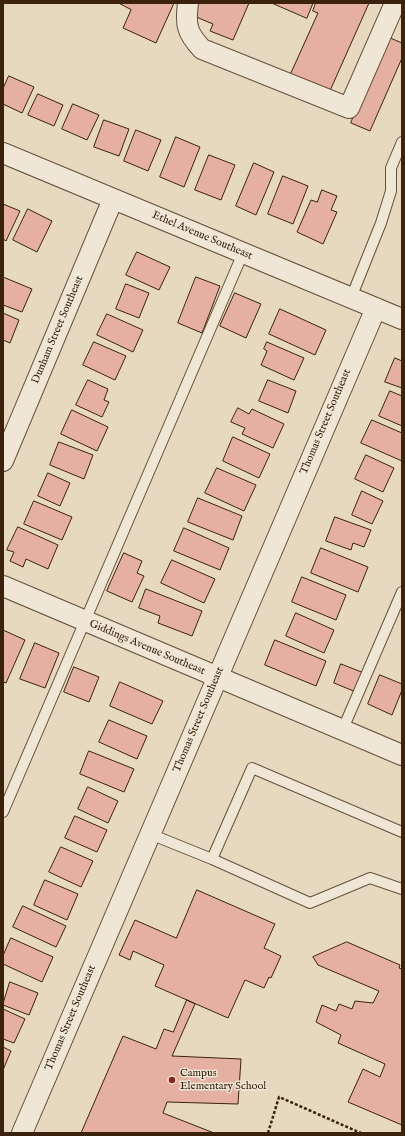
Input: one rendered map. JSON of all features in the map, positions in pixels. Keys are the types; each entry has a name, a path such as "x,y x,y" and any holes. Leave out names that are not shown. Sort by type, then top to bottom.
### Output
{"street":[{"path":"188,3 186,18 190,36 202,49 349,108 395,3"},
{"name":"Ethel Avenue Southeast","path":"3,153 402,319"},
{"name":"Dunham Street Southeast","path":"3,461 113,199"},
{"name":"Thomas Street Southeast","path":"22,1133 376,308"},
{"name":"Giddings Avenue Southeast","path":"3,586 342,731 402,755"}],"lane":[{"path":"351,298 382,223 391,191 391,168 402,142"},
{"path":"3,812 243,253"},
{"path":"342,731 402,592"},
{"path":"212,859 252,768 402,832"},
{"path":"150,834 212,859 310,904 370,878 402,889"}],"path":[{"path":"268,1133 279,1097 361,1133"}],"building":[{"path":"119,3 174,3 156,43 123,28 131,10"},
{"path":"194,3 249,3 233,40 210,31 213,24 189,14"},
{"path":"272,3 313,3 307,18"},
{"path":"316,3 369,3 329,93 290,75 318,13 313,11"},
{"path":"388,37 402,43 402,58 370,131 351,123"},
{"path":"9,76 34,87 22,113 3,104 3,89"},
{"path":"38,94 63,105 54,126 28,115"},
{"path":"73,104 99,115 87,140 62,129"},
{"path":"104,120 129,129 119,156 94,147"},
{"path":"136,130 161,140 148,171 124,161"},
{"path":"176,137 200,147 184,187 160,177"},
{"path":"209,155 235,165 221,200 195,190"},
{"path":"254,163 274,172 256,215 236,206"},
{"path":"283,176 308,186 293,224 268,214"},
{"path":"322,190 337,196 331,210 337,212 323,244 297,232 311,200 317,202"},
{"path":"3,204 20,211 6,241 3,239"},
{"path":"28,209 52,221 37,252 13,240"},
{"path":"137,252 170,267 159,290 126,275"},
{"path":"3,277 32,289 22,312 3,305"},
{"path":"196,277 220,286 202,333 178,323"},
{"path":"126,284 149,293 139,318 116,309"},
{"path":"235,293 261,304 246,338 220,326"},
{"path":"280,309 326,330 315,355 269,334"},
{"path":"3,313 19,320 10,343 3,340"},
{"path":"107,314 143,330 133,352 97,335"},
{"path":"94,342 126,356 115,380 83,365"},
{"path":"267,342 304,358 294,380 261,365 267,351 264,349"},
{"path":"395,358 402,361 402,388 385,382"},
{"path":"88,380 108,389 104,400 109,402 102,417 76,405"},
{"path":"268,380 296,391 288,413 259,401"},
{"path":"390,391 402,396 402,426 379,416"},
{"path":"238,408 249,414 252,409 284,424 273,448 242,434 245,428 231,422"},
{"path":"72,410 108,427 97,451 61,434"},
{"path":"372,420 402,433 402,461 361,443"},
{"path":"233,437 270,454 259,478 223,461"},
{"path":"59,442 93,455 84,479 50,465"},
{"path":"366,455 394,468 383,492 355,479"},
{"path":"217,468 256,485 244,511 205,493"},
{"path":"48,473 70,483 60,506 38,496"},
{"path":"362,491 383,501 372,524 352,515"},
{"path":"198,498 242,516 233,540 188,522"},
{"path":"34,501 72,517 62,540 24,524"},
{"path":"335,517 371,530 364,547 353,543 351,550 326,541"},
{"path":"18,527 58,545 48,569 26,559 23,567 10,561 14,552 7,550"},
{"path":"184,528 229,548 220,570 174,551"},
{"path":"321,548 368,567 358,592 311,573"},
{"path":"124,553 142,561 137,573 144,576 132,602 107,591"},
{"path":"172,560 215,579 204,603 161,583"},
{"path":"302,577 346,595 336,620 292,602"},
{"path":"146,589 202,611 192,636 158,623 160,616 139,608"},
{"path":"296,613 334,630 324,653 286,636"},
{"path":"3,630 25,640 6,683 3,682"},
{"path":"275,640 326,661 316,686 265,665"},
{"path":"35,643 59,653 45,688 20,679"},
{"path":"341,664 364,673 356,692 334,683"},
{"path":"74,667 99,677 89,702 64,692"},
{"path":"380,675 402,684 402,690 392,715 368,704"},
{"path":"120,682 163,701 152,724 110,706"},
{"path":"109,720 147,736 137,759 99,742"},
{"path":"89,751 134,769 124,792 80,774"},
{"path":"88,787 118,801 108,823 78,809"},
{"path":"75,816 107,830 97,852 65,838"},
{"path":"61,847 93,861 81,887 49,872"},
{"path":"45,880 78,894 67,920 34,905"},
{"path":"197,890 275,924 264,948 281,956 271,978 269,977 264,988 245,980 228,1018 155,986 164,965 133,951 130,960 119,955 135,920 176,938"},
{"path":"23,906 66,926 56,947 13,927"},
{"path":"11,938 53,957 42,982 3,964 3,956"},
{"path":"347,942 400,965 399,968 402,969 402,1125 348,1102 363,1069 380,1077 385,1064 338,1043 341,1035 316,1022 322,1005 336,1011 339,1004 352,1009 355,1001 373,1003 379,991 318,965 313,957"},
{"path":"10,982 38,993 29,1015 3,1005"},
{"name":"Campus Elementary School","path":"187,1000 195,1004 172,1056 241,1059 238,1104 167,1102 163,1113 214,1133 81,1133 123,1036 156,1049 164,1029 173,1032"},
{"path":"3,1009 25,1019 14,1043 3,1039"},
{"path":"3,1047 11,1051 3,1070"}],"place":[{"name":"Campus Elementary School","path":"172,1080"}]}
